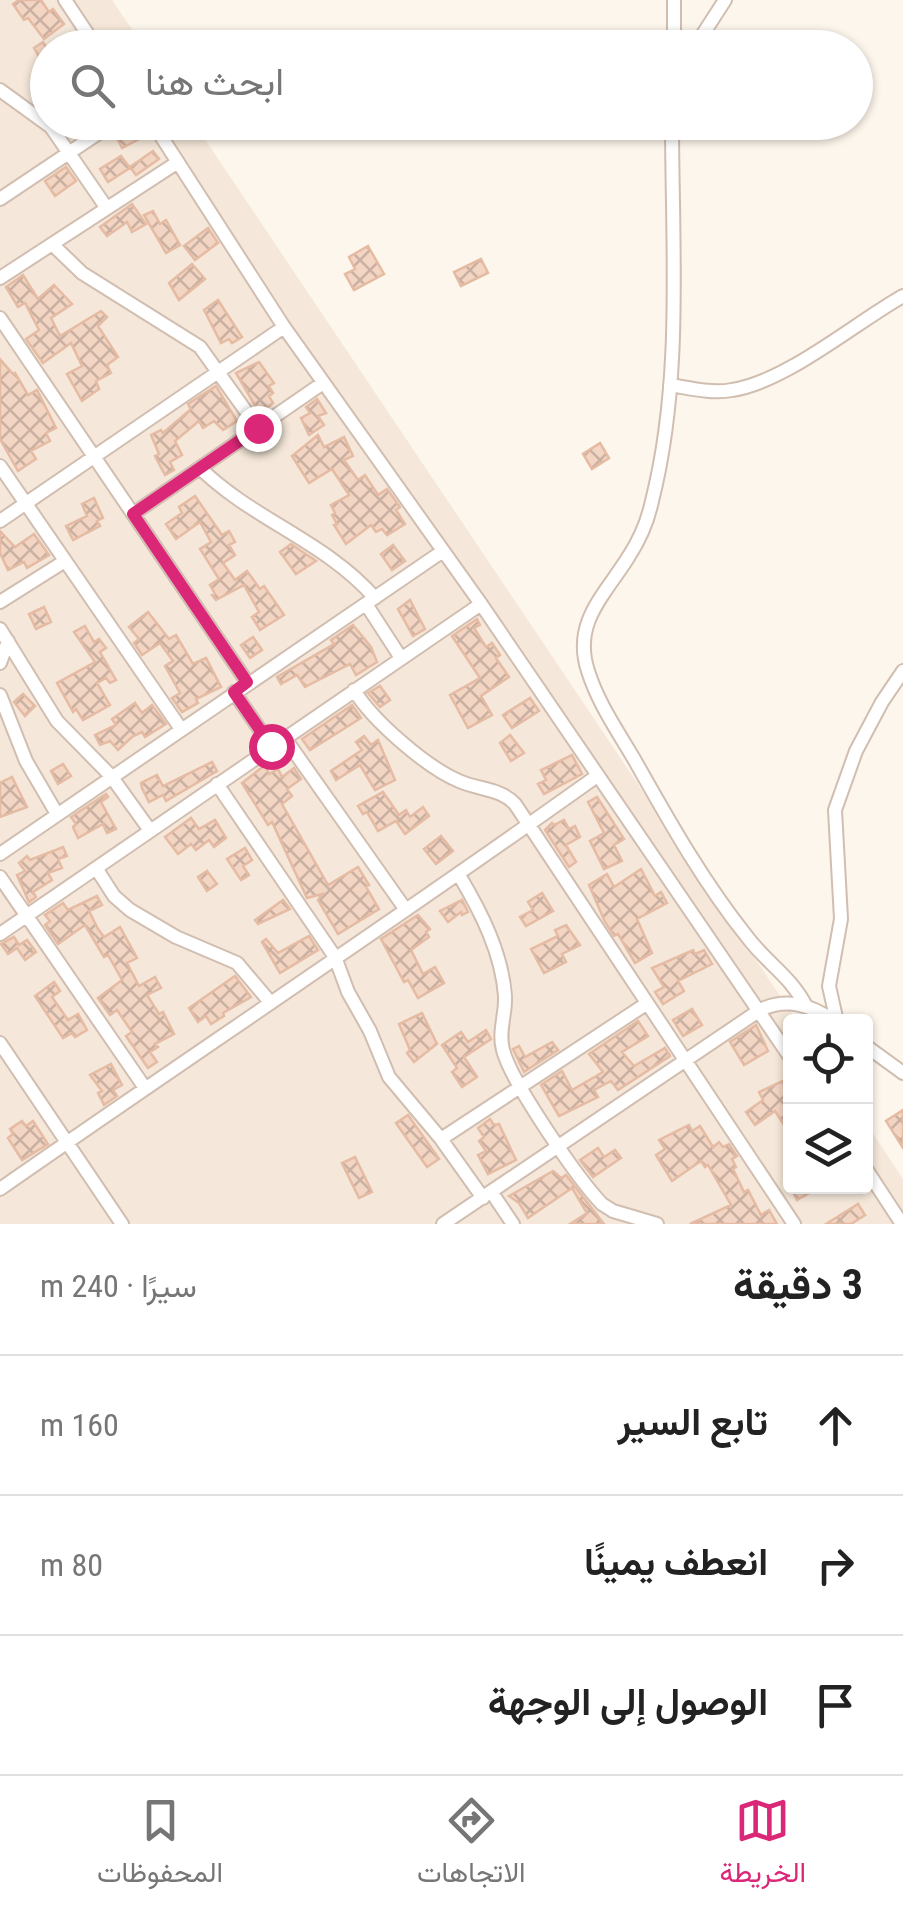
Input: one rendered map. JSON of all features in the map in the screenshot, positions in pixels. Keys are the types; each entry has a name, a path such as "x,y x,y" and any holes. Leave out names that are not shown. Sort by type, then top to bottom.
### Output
{"street":[{"path":"64,0 85,30"},
{"path":"674,0 674,30"},
{"path":"706,30 725,0"},
{"path":"0,90 30,112"},
{"path":"60,140 106,207"},
{"path":"0,200 89,140"},
{"path":"164,140 284,327 481,604 783,1045"},
{"path":"672,140 670,385 662,454 652,503 630,555 592,608 584,653 597,694 680,843 749,940 792,981 806,1006"},
{"path":"0,278 178,162"},
{"path":"52,244 82,274 126,298 200,348 258,428"},
{"path":"670,385 719,391 745,386 817,352 903,296"},
{"path":"0,318 247,682"},
{"path":"0,521 284,327"},
{"path":"133,514 323,382"},
{"path":"0,466 181,730"},
{"path":"200,468 228,494 340,562 370,601 401,658"},
{"path":"0,854 443,551"},
{"path":"0,602 65,561"},
{"path":"0,934 481,604"},
{"path":"0,662 4,635"},
{"path":"4,635 57,721 112,776 149,829"},
{"path":"834,1014 828,986 841,919 835,810 856,751 903,671"},
{"path":"354,690 378,722 442,772 468,785 499,792 516,804 794,1224"},
{"path":"234,692 271,746"},
{"path":"0,695 26,761 57,814"},
{"path":"284,737 406,910"},
{"path":"0,1190 335,957 459,876 597,776"},
{"path":"217,784 335,957 389,1076 513,1224"},
{"path":"96,868 114,896 130,910 176,937 237,962 270,1002"},
{"path":"459,876 482,916 502,974 505,1011 501,1044 521,1088 602,1204 657,1224"},
{"path":"0,877 145,1088"},
{"path":"443,1224 760,1010 779,1002 806,1006 821,1014"},
{"path":"442,1140 646,1004"},
{"path":"0,1043 122,1224"},
{"path":"873,1051 903,1073"},
{"path":"873,1180 902,1224"}],"shaded area":[{"path":"0,0 112,0 132,30 30,30 30,140 205,140 792,1014 783,1014 783,1194 873,1194 873,1134 903,1179 903,1224 0,1224"}],"building":[{"path":"19,0 41,0 64,24 56,30 37,30 13,4"},
{"path":"118,140 137,140 122,148"},
{"path":"153,151 159,159 136,175 130,167"},
{"path":"121,156 130,168 108,182 100,169"},
{"path":"66,167 76,181 55,196 45,181"},
{"path":"132,204 146,224 132,232 127,222 107,236 100,227"},
{"path":"153,211 160,224 166,220 180,245 166,253 144,215"},
{"path":"208,228 218,243 195,260 184,246"},
{"path":"368,246 384,274 354,290 345,274 355,269 349,257"},
{"path":"481,259 488,273 461,286 454,272"},
{"path":"192,264 205,279 179,300 169,283"},
{"path":"23,275 38,299 54,285 72,304 51,318 60,336 101,311 107,317 98,326 118,357 107,365 111,373 96,381 99,389 82,401 67,374 82,366 71,343 43,363 26,339 39,330 25,303 18,307 6,287"},
{"path":"218,300 242,337 232,343 229,339 221,343 204,310"},
{"path":"0,359 15,373 28,395 37,390 56,428 46,433 50,441 31,451 36,459 18,471 0,439"},
{"path":"259,362 274,383 269,386 273,403 260,414 236,373"},
{"path":"216,386 237,421 223,430 214,421 203,428 199,421 175,441 182,455 170,462 174,470 165,475 155,456 159,454 151,435 161,430 163,433 191,409 188,404"},
{"path":"317,399 326,413 318,416 324,425 309,435 301,418 310,413 306,407"},
{"path":"318,435 324,447 344,437 353,456 344,460 358,480 365,475 378,495 387,489 400,507 396,510 405,524 387,535 382,529 376,532 371,525 346,544 334,525 337,524 331,505 349,495 332,469 309,483 292,456"},
{"path":"600,443 609,458 592,469 583,454"},
{"path":"195,496 222,535 229,531 235,542 229,545 235,555 223,563 235,580 247,571 260,589 264,586 284,615 260,630 252,617 259,612 244,585 216,600 212,595 215,594 210,585 219,579 200,549 211,542 200,522 176,539 166,524 182,513 179,507"},
{"path":"94,498 103,518 97,521 100,526 73,540 66,526 87,516 82,504"},
{"path":"0,531 15,547 34,534 49,555 27,568 24,562 8,570 0,553"},
{"path":"291,544 316,561 296,574 280,552"},
{"path":"393,545 405,561 392,570 381,554"},
{"path":"410,600 425,629 413,636 398,609"},
{"path":"44,607 51,622 36,629 29,614"},
{"path":"148,612 169,639 176,635 193,664 206,658 221,687 196,699 198,703 182,712 172,698 180,693 165,666 173,661 160,643 142,655 134,643 139,639 129,627"},
{"path":"477,619 480,625 474,628 486,647 492,643 500,655 496,658 509,677 481,696 492,715 468,728 450,695 480,678 452,636"},
{"path":"353,625 371,647 377,662 356,675 350,664 305,687 297,675 281,684 277,677 334,644 331,640"},
{"path":"85,626 94,642 99,639 106,648 100,652 116,680 110,683 106,678 97,683 110,705 83,720 76,709 73,712 57,683 95,662 74,632"},
{"path":"253,637 262,650 250,658 241,645"},
{"path":"380,686 390,700 380,707 368,693"},
{"path":"23,694 35,706 25,716 14,702"},
{"path":"530,698 539,711 512,728 503,715"},
{"path":"135,703 142,713 152,705 166,724 145,737 142,732 132,737 118,750 110,741 100,745 95,735 116,725 112,719"},
{"path":"352,705 361,718 310,750 302,739"},
{"path":"510,735 524,753 511,761 500,743"},
{"path":"364,736 371,745 378,740 395,780 375,790 360,765 336,780 331,771 362,750 356,742"},
{"path":"572,755 582,774 544,794 538,784 546,780 541,770"},
{"path":"212,762 217,771 166,801 163,795 149,802 142,788 141,783 157,775 163,786"},
{"path":"63,764 71,776 58,784 51,771"},
{"path":"265,765 269,774 278,769 282,777 294,768 301,779 287,789 292,796 282,804 328,885 358,867 369,885 366,887 379,909 338,934 318,900 322,894 307,898 272,822 268,825 242,783"},
{"path":"12,777 27,807 0,817 0,783"},
{"path":"383,792 399,815 406,810 410,817 423,807 429,816 405,834 396,821 378,831 367,812 363,814 358,806"},
{"path":"106,794 108,797 101,802 116,829 107,833 103,824 78,838 71,817"},
{"path":"597,797 624,839 614,845 622,861 604,869 590,841 604,833 588,802"},
{"path":"191,818 199,829 215,820 226,838 214,847 209,840 196,850 191,844 178,854 165,837"},
{"path":"564,820 569,829 575,826 580,837 566,845 576,862 569,867 545,830"},
{"path":"441,836 453,851 436,864 424,849"},
{"path":"63,847 67,856 58,859 62,868 48,873 52,880 33,892 36,897 29,902 17,875 25,871 19,863 27,856 30,860"},
{"path":"245,848 252,860 243,866 249,875 241,880 227,859"},
{"path":"641,869 655,896 661,892 667,903 637,919 652,953 635,963 618,934 614,936 605,922 589,885 607,874 614,887"},
{"path":"207,871 217,884 207,891 198,877"},
{"path":"542,893 553,911 526,926 520,917 533,910 528,902"},
{"path":"97,896 102,905 89,911 98,929 104,937 120,927 137,958 127,963 139,986 155,977 161,988 147,995 159,1014 163,1012 174,1034 155,1044 158,1047 150,1052 157,1062 148,1068 126,1036 132,1032 117,1010 110,1015 98,998 122,980 108,955 104,957 85,925 58,944 45,925 50,921 45,915 63,903 68,910"},
{"path":"283,900 290,909 258,924 255,920"},
{"path":"462,900 468,912 461,912 448,922 440,911"},
{"path":"418,915 430,929 426,932 429,937 411,950 423,974 435,967 444,983 418,998 408,980 404,982 381,939"},
{"path":"566,925 580,945 562,954 566,962 544,973 531,949 558,936 555,930"},
{"path":"309,936 318,950 280,973 262,942 266,939 278,953"},
{"path":"14,937 19,945 27,940 36,952 25,960 17,948 8,954 1,944"},
{"path":"693,950 695,954 704,950 712,964 678,981 684,991 663,1004 655,992 664,987 652,968"},
{"path":"235,976 251,997 211,1024 206,1016 198,1022 189,1008"},
{"path":"54,982 60,991 52,997 68,1020 78,1014 87,1030 75,1037 72,1033 63,1038 35,996"},
{"path":"692,1009 702,1025 683,1036 673,1020"},
{"path":"422,1013 437,1044 414,1062 407,1053 410,1050 399,1024"},
{"path":"638,1021 648,1036 622,1052 634,1066 665,1048 670,1056 618,1090 611,1081 594,1090 598,1097 559,1116 541,1085 562,1071 572,1090 603,1072 589,1054"},
{"path":"756,1025 768,1051 744,1065 730,1042"},
{"path":"486,1030 491,1039 464,1057 477,1077 462,1087 452,1072 457,1068 442,1045 461,1032 468,1042"},
{"path":"552,1042 558,1050 524,1072 513,1049 519,1046 525,1057"},
{"path":"111,1064 122,1085 113,1090 117,1096 104,1105 98,1093 102,1091 90,1075"},
{"path":"783,1081 783,1123 775,1111 755,1125 746,1112 763,1100 759,1092"},
{"path":"903,1110 903,1148 886,1121"},
{"path":"408,1115 439,1159 427,1167 396,1123"},
{"path":"490,1119 494,1125 499,1124 516,1160 488,1174 478,1155 486,1151 479,1141 484,1137 478,1128"},
{"path":"22,1121 26,1126 33,1121 48,1144 22,1160 8,1138 13,1134 10,1129"},
{"path":"689,1125 692,1131 700,1126 713,1147 719,1142 723,1147 729,1144 737,1156 732,1159 736,1167 733,1169 744,1192 748,1190 761,1215 769,1210 777,1224 690,1224 731,1205 708,1165 705,1167 701,1161 672,1181 656,1155 665,1149 659,1140"},
{"path":"598,1148 604,1157 615,1150 621,1158 593,1177 580,1160"},
{"path":"355,1157 372,1192 359,1198 342,1163"},
{"path":"553,1171 561,1178 566,1175 604,1224 570,1224 587,1213 572,1188 528,1218 509,1196"},
{"path":"858,1204 865,1215 851,1224 826,1224"}],"route":[{"path":"258,428 133,514 247,682 234,692 271,746"}]}
